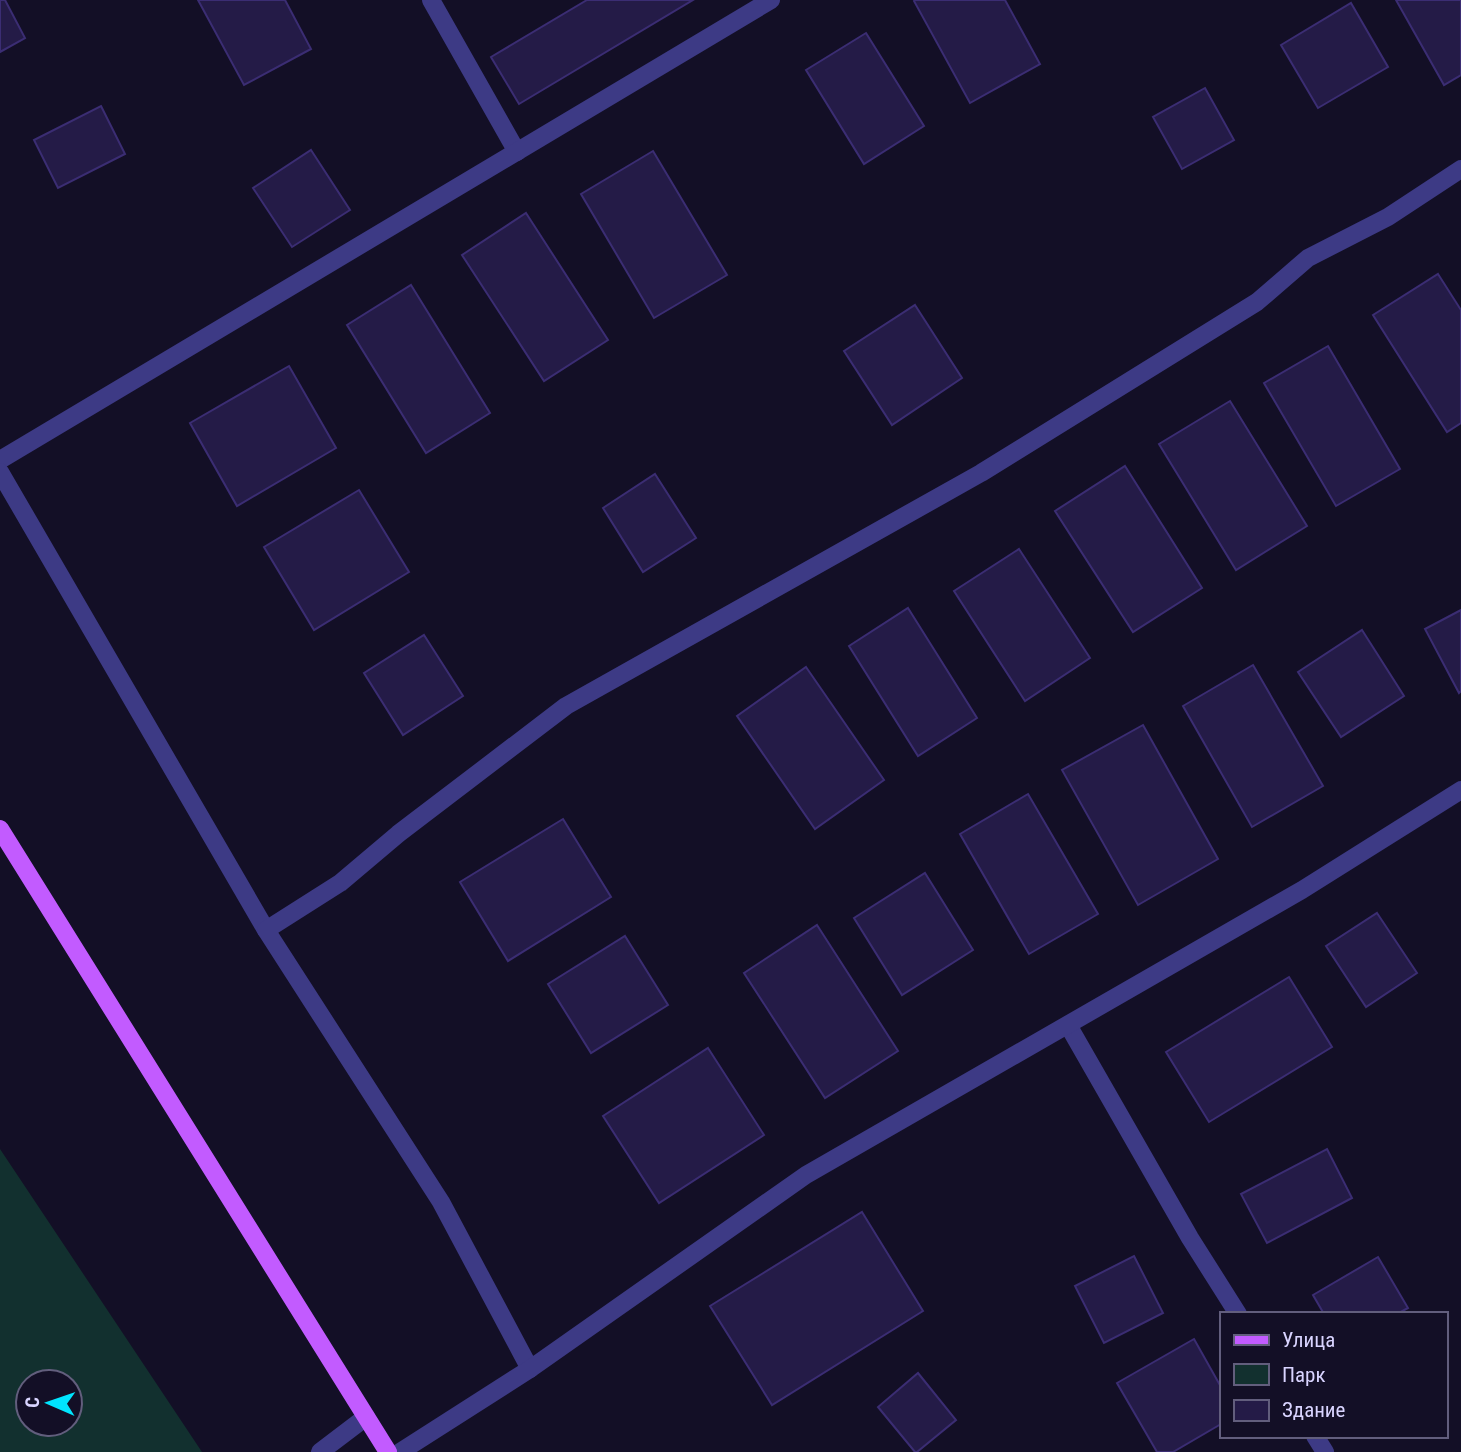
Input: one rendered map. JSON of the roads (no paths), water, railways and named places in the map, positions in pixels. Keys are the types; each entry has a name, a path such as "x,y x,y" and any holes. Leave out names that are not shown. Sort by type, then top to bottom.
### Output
{"main road":[{"path":"0,829 388,1452"}],"lane":[{"path":"431,0 517,152"},
{"path":"0,460 771,0"},
{"path":"266,930 340,883 398,834 566,706 981,472 1257,302 1308,258 1388,217 1461,169"},
{"path":"0,472 266,930 441,1202 530,1369"},
{"path":"400,1452 530,1369 806,1175 1302,890 1461,790"},
{"path":"1068,1025 1190,1238 1237,1312"},
{"path":"320,1452 366,1417"}]}
